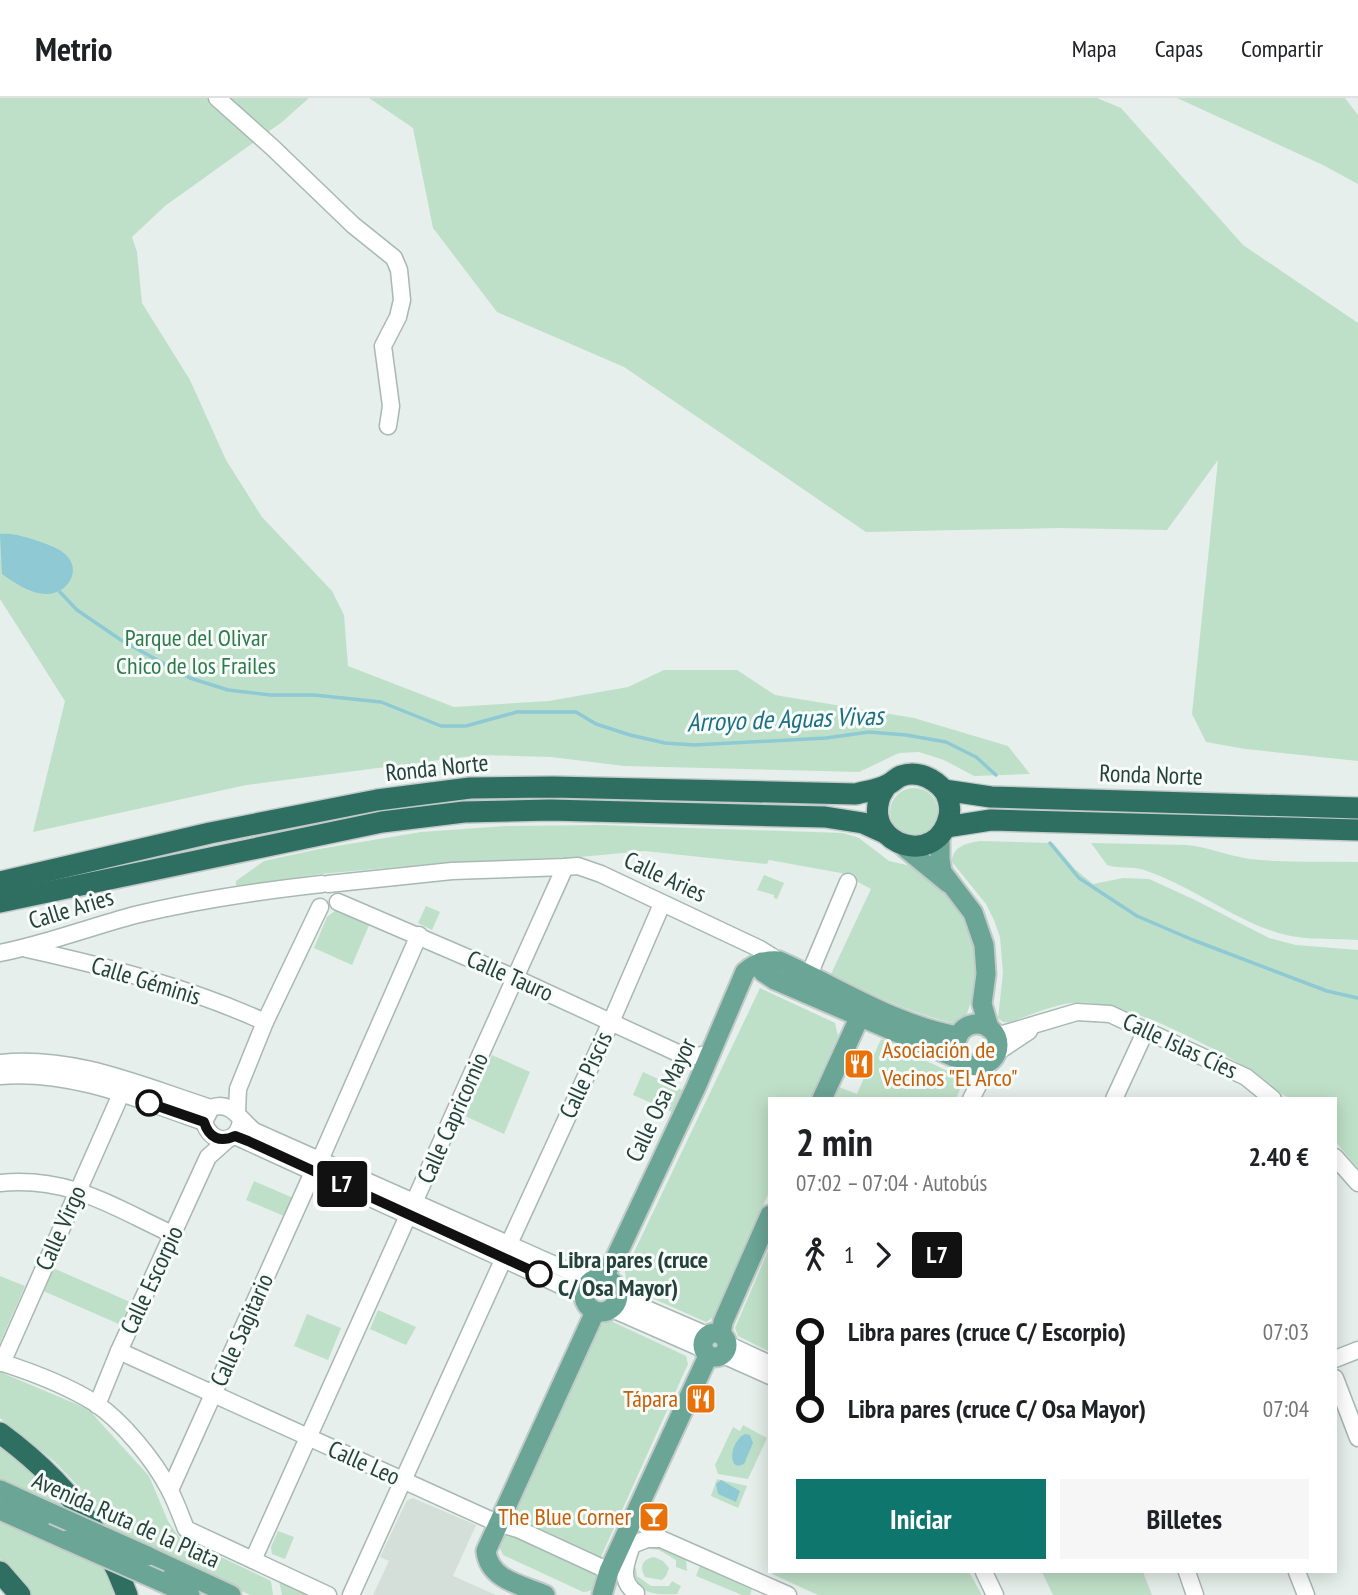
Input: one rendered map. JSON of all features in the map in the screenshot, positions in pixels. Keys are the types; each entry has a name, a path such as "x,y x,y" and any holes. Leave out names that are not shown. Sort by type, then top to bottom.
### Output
{"highway":[{"name":"Ronda Norte","path":"0,882 236,828 377,800 470,788 553,787 856,794 886,786 900,776 916,774 932,779 944,790 991,797 1358,808"},
{"path":"884,833 878,815 878,800 886,786"},
{"path":"943,832 950,808 944,790"},
{"name":"Ronda Norte","path":"0,902 382,822 464,812 550,810 825,817 863,822 903,846 924,845 943,832 991,820 1358,830"},
{"path":"0,1433 37,1462 63,1488 102,1542 117,1568 127,1595"},
{"path":"0,1572 20,1595"}],"main road":[{"path":"943,832 940,859 943,872 973,913 984,945 986,974 982,1004 963,1045"},
{"path":"903,846 953,888"},
{"name":"Calle Aries","path":"861,1009 768,976 762,969 770,962 809,975 861,1009 954,1057 963,1045"},
{"name":"Calle Osa Mayor","path":"592,1285 615,1259 698,1081 745,972 770,962"},
{"path":"963,1045 979,1066 993,1045 982,1004"},
{"path":"823,1097 861,1009"},
{"path":"963,1045 982,1025 993,1045"},
{"path":"604,1595 609,1571 715,1345 768,1220"},
{"path":"541,1594 514,1588 491,1569 486,1551 497,1523 609,1306 617,1287 610,1280 592,1285 587,1306 609,1306"},
{"name":"Avenida Ruta de la Plata","path":"0,1490 231,1595"},
{"name":"Avenida Ruta de la Plata","path":"0,1510 190,1595"}],"street":[{"path":"217,98 353,225 394,258 400,270 402,300 398,317 383,346 391,406 388,426"},
{"name":"Calle Aries","path":"0,953 135,915 254,892 452,872 578,866 601,874 760,948 770,962"},
{"name":"Calle Capricornio","path":"253,1560 565,867"},
{"path":"809,975 848,882"},
{"path":"325,884 338,889 338,902 332,908 320,907 314,897 316,889 325,884"},
{"name":"Calle Tauro","path":"338,902 419,935 680,1054 710,1054"},
{"name":"Calle Piscis","path":"351,1595 662,904"},
{"path":"235,1127 238,1089 265,1022 320,907"},
{"name":"Calle Sagitario","path":"170,1490 419,935"},
{"name":"Calle Géminis","path":"24,948 102,965 168,985 265,1022"},
{"name":"Calle Islas Cíes","path":"993,1045 1040,1024 1077,1012 1110,1014 1246,1077 1271,1097"},
{"path":"1115,1097 1146,1030"},
{"path":"963,1045 974,1075 973,1093"},
{"path":"973,1093 993,1045"},
{"path":"680,1054 698,1081"},
{"path":"0,1063 46,1062 84,1067 210,1117"},
{"path":"0,1076 47,1076 82,1082 210,1117 229,1107 235,1127"},
{"path":"210,1117 238,1089"},
{"name":"Calle Virgo","path":"1,1363 121,1094"},
{"path":"210,1117 216,1139 235,1127 254,1130 317,1165 412,1209 506,1252 592,1285"},
{"name":"Calle Escorpio","path":"208,1157 210,1117"},
{"name":"Calle Escorpio","path":"97,1405 208,1157 235,1127"},
{"path":"1337,1159 1355,1176"},
{"path":"0,1183 52,1183 78,1189 174,1235"},
{"path":"609,1306 768,1363"},
{"path":"715,1345 768,1375"},
{"path":"1337,1358 1358,1350"},
{"name":"Calle Leo","path":"119,1351 609,1571"},
{"path":"1,1363 68,1388 97,1405 143,1451 170,1490 186,1529 328,1595"},
{"path":"1337,1383 1358,1438"},
{"path":"639,1507 645,1525 661,1539 788,1595"},
{"path":"638,1594 630,1588 624,1569 632,1545 647,1539 661,1539"},
{"path":"984,1573 995,1595"},
{"path":"995,1573 1006,1595"},
{"path":"1186,1573 1195,1595"},
{"path":"1297,1573 1306,1595"},
{"path":"604,1595 616,1590 638,1594"}],"shaded area":[{"path":"413,1498 476,1525 453,1576 496,1595 373,1595 389,1561 380,1557 407,1500"}],"green space":[{"name":"Parque del Olivar Chico de los Frailes","path":"0,98 309,98 282,122 165,206 132,237 137,252 142,303 190,380 226,460 262,517 332,591 344,615 348,666 454,707 549,701 628,687 664,670 737,670 775,695 914,718 1008,746 1030,774 974,776 944,760 919,752 899,753 859,772 624,766 551,757 479,755 246,785 33,832 65,701 0,599"},
{"path":"369,98 1097,98 1121,108 1243,245 1358,323 1358,761 1245,749 1206,742 1192,714 1218,460 1167,530 1060,528 866,532 624,367 497,312 433,228 413,128"},
{"path":"1177,98 1345,98 1358,115 1358,184 1323,165"},
{"path":"914,788 931,795 938,812 931,829 914,836 897,829 890,812 897,795"},
{"path":"601,825 843,833 859,838 889,861 911,866 947,896 966,919 977,962 973,995 967,1014 953,1023 937,1019 890,1002 831,974 871,889 841,873 769,860 767,864 644,851 580,857 452,862 321,874 236,886 236,881 264,861 319,849 421,832 506,826"},
{"path":"980,841 1053,843 1075,869 1093,884 1123,878 1149,879 1269,938 1296,945 1358,950 1358,1169 1337,1143 1337,1097 1288,1097 1244,1066 1206,1045 1160,1023 1112,1007 1071,1003 1009,1022 998,1018 1003,973 1000,937 986,904 952,862 957,849"},
{"path":"1091,843 1186,845 1263,860 1358,862 1358,940 1301,938 1264,928 1162,877 1139,869 1107,865"},
{"path":"764,875 784,883 777,899 774,895 757,890"},
{"path":"426,906 440,912 432,930 418,923"},
{"path":"336,910 370,923 352,965 314,948 327,917"},
{"path":"760,988 835,1023 838,1036 811,1097 768,1097 768,1195 715,1316 706,1322 627,1287 625,1271"},
{"path":"881,1039 960,1077 962,1084 957,1097 835,1097 839,1087 857,1094"},
{"path":"492,1055 530,1072 504,1134 465,1116"},
{"path":"643,1072 682,1090 672,1112 633,1095"},
{"path":"254,1181 293,1198 284,1216 246,1200"},
{"path":"768,1251 768,1351 738,1336 735,1328"},
{"path":"51,1267 130,1302 121,1325 41,1290"},
{"path":"0,1276 25,1286 0,1343"},
{"path":"378,1310 416,1327 406,1345 370,1329"},
{"path":"307,1314 341,1328 328,1360 294,1346"},
{"path":"611,1321 686,1356 688,1364 600,1559 517,1521 514,1514 598,1325"},
{"path":"0,1372 88,1409 149,1476 168,1521 179,1537 271,1581 273,1595 250,1595 102,1524 78,1486 55,1462 0,1418"},
{"path":"743,1425 767,1438 748,1479 718,1474 715,1465 733,1427 740,1431"},
{"path":"0,1443 38,1475 69,1510 0,1481"},
{"path":"717,1479 747,1486 738,1508 711,1496"},
{"path":"0,1519 103,1564 116,1595 31,1595 0,1559"},
{"path":"278,1531 294,1537 285,1559 272,1554 271,1547"},
{"path":"508,1531 595,1572 595,1586 583,1592 503,1555 499,1546"},
{"path":"651,1542 686,1558 687,1571 676,1567 676,1560 659,1550 644,1548"},
{"path":"654,1557 669,1568 662,1580 645,1577 643,1573 644,1562"},
{"path":"701,1563 753,1586 750,1595 742,1595 696,1576"},
{"path":"629,1566 636,1568 637,1576 651,1586 669,1586 672,1581 681,1586 677,1594 652,1593 635,1582"},
{"path":"970,1573 982,1595 818,1595 772,1574"},
{"path":"1042,1573 1143,1573 1152,1595 1053,1595"},
{"path":"279,1581 309,1595 282,1595"}],"water":[{"path":"0,534 24,537 60,550 71,562 73,569 70,581 54,593 41,594 12,581 2,574"},
{"path":"745,1434 750,1435 753,1443 744,1464 738,1466 734,1464 733,1451 738,1439"},
{"path":"721,1480 740,1491 736,1502 718,1494 716,1484"}],"waterway":[{"name":"Arroyo de Aguas Vivas","path":"60,592 77,610 121,640 190,678 228,690 381,702 441,726 466,726 517,712 576,712 596,724 630,735 665,743 694,745 826,738 869,732 906,735 946,742 976,757 996,775"},
{"name":"Arroyo de Aguas Vivas","path":"1050,843 1079,878 1137,916 1327,991 1358,998"}],"bus line":[{"name":"L7","path":"149,1103 204,1122 207,1132 216,1139 227,1140 235,1136 248,1141 539,1274"}],"place":[{"name":"Asociación de Vecinos \"El Arco\"","path":"859,1064"},
{"name":"Libra pares (cruce C/ Osa Mayor)","path":"539,1274"},
{"name":"Tápara","path":"701,1399"},
{"name":"The Blue Corner","path":"654,1517"}]}
